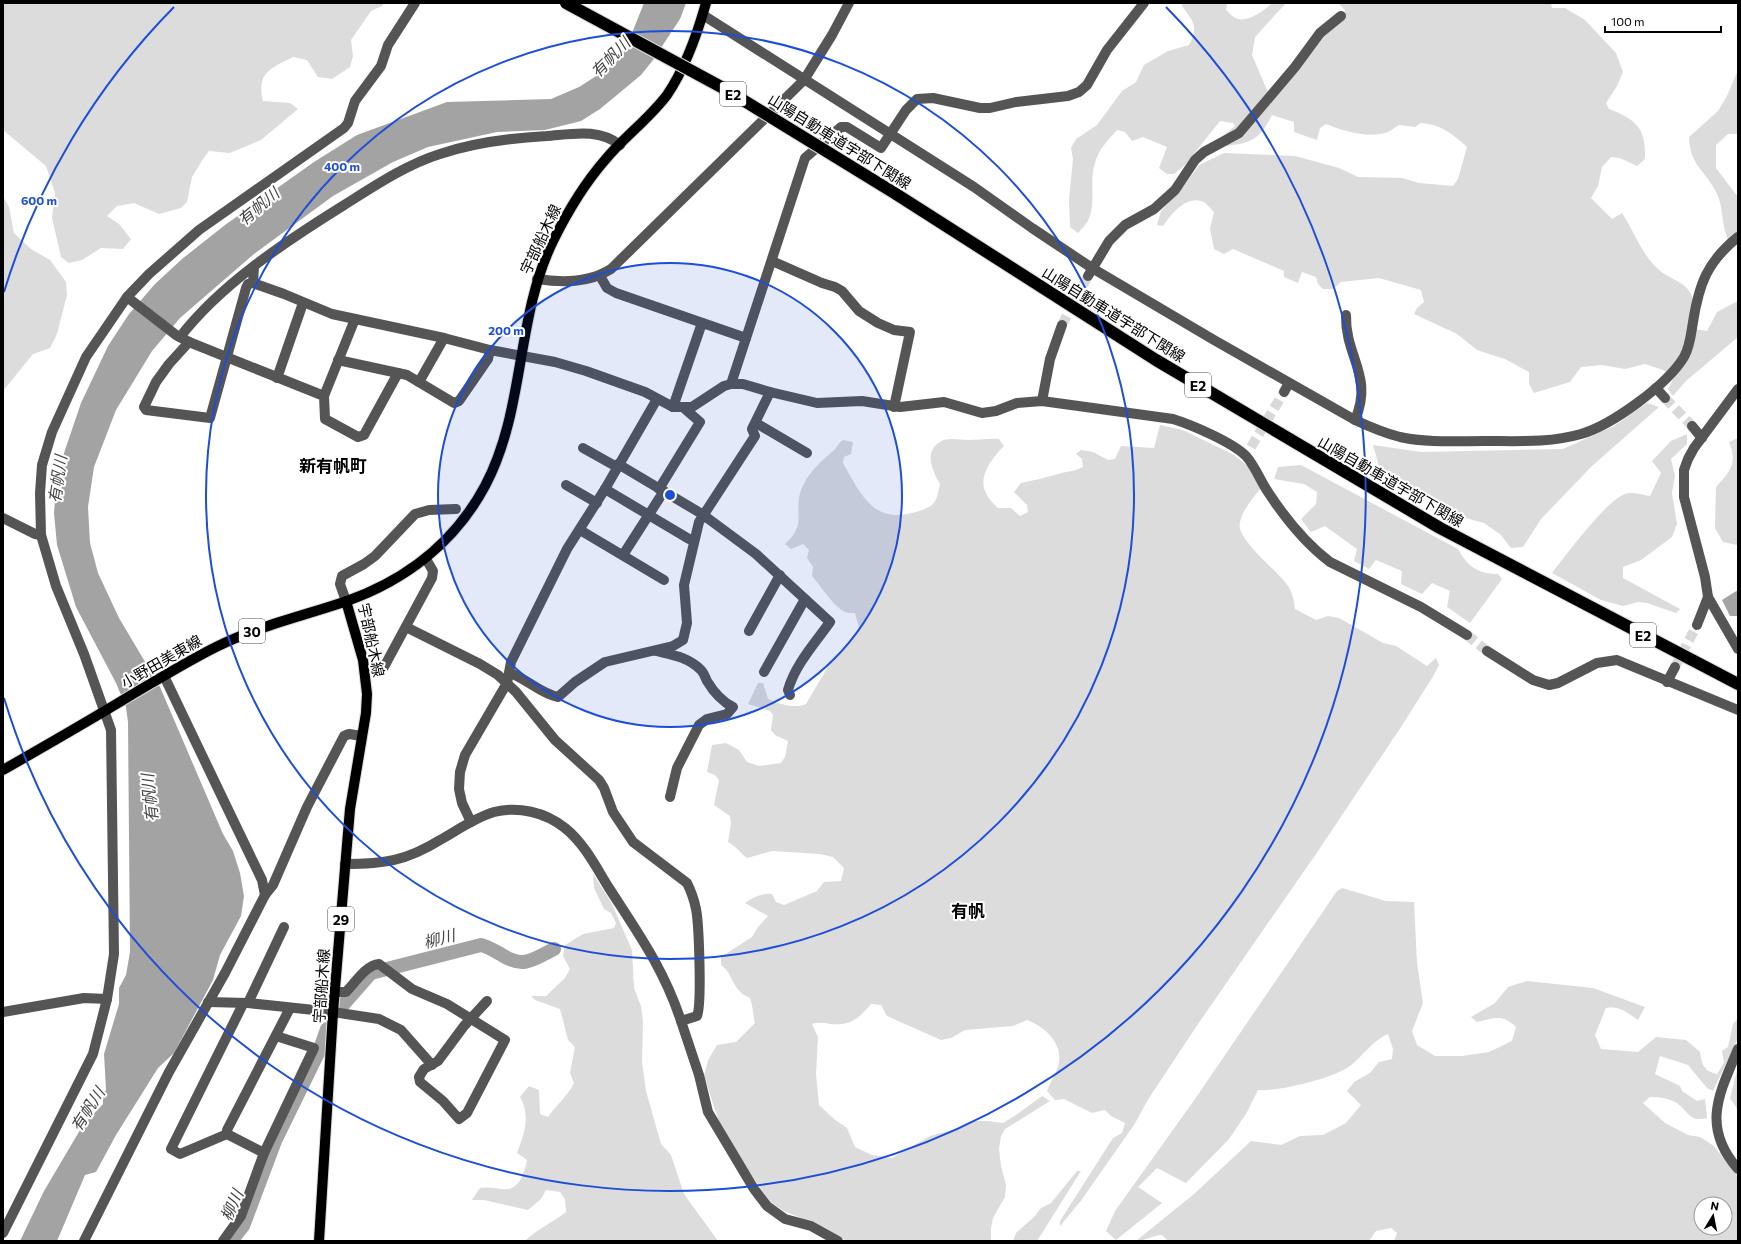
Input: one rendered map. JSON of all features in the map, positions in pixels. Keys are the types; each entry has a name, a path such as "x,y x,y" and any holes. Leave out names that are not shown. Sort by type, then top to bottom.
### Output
{"highway":[{"name":"山陽自動車道宇部下関線","path":"566,3 725,89 896,194 1156,360 1440,528 1548,586 1738,684"}],"main road":[{"name":"宇部船木線","path":"319,1241 345,864 350,809 366,713 366,677 363,660 346,601 386,585 426,559 467,514 492,472 509,422 537,279 552,241 572,206 606,159 656,108 667,94 691,50 706,3"},
{"name":"小野田美東線","path":"3,770 215,647 272,623 346,601"}],"street":[{"path":"3,1233 93,1054 107,999 114,954 111,730 107,710 96,693 88,665 56,586 41,535 40,493 42,465 52,432 86,357 128,298 149,274 199,230 344,128 348,123 354,101 381,66 388,45 415,3"},
{"path":"537,279 564,282 600,276 611,269 804,80 832,35 849,3"},
{"path":"732,384 805,158 841,127 847,127 881,148 892,134 906,110 917,99 933,98 980,108 990,108 1016,102 1068,96 1079,92 1087,85 1107,50 1144,3"},
{"path":"703,15 974,187 1032,228 1090,272 1286,387 1379,431 1394,435 1431,441 1547,440 1565,438 1596,428 1656,388 1677,368 1685,356 1690,340 1698,293 1707,270 1715,259 1738,237"},
{"path":"1090,272 1109,241 1125,225 1154,209 1175,190 1195,160 1204,152 1239,132 1296,66 1320,33 1341,16"},
{"path":"620,145 611,138 597,134 574,134 497,140 468,145 439,154 413,165 372,187 313,225 254,267 192,322 169,364 156,382 144,407 146,410 210,418 228,358 246,288 248,284 253,283 332,314 444,338 490,350 555,362 586,371 623,383 674,407 685,409 692,407 724,386 743,384 817,403 862,401 894,407 944,402 982,412 996,411 1017,403 1042,401 1173,419 1187,423 1248,451 1280,511 1319,554 1345,570 1421,606 1467,636"},
{"path":"772,261 822,284 835,287 842,291 859,311 878,323 894,330 910,332 894,407"},
{"path":"253,283 254,267"},
{"path":"600,276 607,288 616,293 746,338"},
{"path":"128,298 182,338 324,396"},
{"path":"277,378 303,303"},
{"path":"1346,315 1348,340 1361,375 1362,394 1360,407 1355,420"},
{"path":"355,319 324,396 325,419 358,437 364,434 398,373"},
{"path":"674,407 702,323"},
{"path":"1042,401 1050,358 1062,325"},
{"path":"419,382 444,338"},
{"path":"338,360 407,375 454,402 459,401 488,360 490,350"},
{"path":"1656,388 1665,398"},
{"path":"1738,389 1688,459 1683,481 1686,511 1706,577 1708,597 1738,649"},
{"path":"508,678 518,676 552,696 558,697 576,682 605,662 673,646 683,640 687,623 684,585 695,534 702,514 721,490 755,436 752,429 770,392"},
{"path":"471,822 460,796 460,772 465,755 508,678 511,662 521,639 567,549 597,503 657,399"},
{"path":"623,555 700,422 685,409"},
{"path":"756,423 807,453"},
{"path":"1692,426 1702,438"},
{"path":"583,448 662,490 702,514 756,554 830,622 807,653 790,683 788,690 790,695"},
{"path":"566,485 597,503"},
{"path":"605,489 689,539"},
{"path":"346,601 340,584 342,576 375,556 409,519 422,511 456,509"},
{"path":"3,518 35,534 41,535"},
{"path":"580,530 664,580"},
{"path":"384,667 433,575 432,568 426,559"},
{"path":"749,631 780,575"},
{"path":"1697,625 1708,597"},
{"path":"764,672 805,598"},
{"path":"406,627 508,678 516,692 550,734 599,780 604,788 613,812 633,842 654,860 687,883 692,891 696,909 699,946 699,1010 694,1017 681,1021"},
{"path":"656,650 684,657 702,671 707,682 723,700 733,707 727,714 707,719 699,724 677,768 670,797"},
{"path":"1487,651 1533,680 1542,684 1558,683 1597,662 1617,660 1667,682 1738,710"},
{"path":"1667,682 1675,667"},
{"path":"164,676 262,880 265,895"},
{"path":"84,1241 169,1072 265,895 273,885 307,807 344,736 349,734 362,736"},
{"path":"345,864 376,864 409,856 441,840 471,822 493,812 522,810 549,817 572,834 588,855 658,965 672,994 700,1075 708,1112 754,1189 767,1206 785,1219 811,1226 838,1241"},
{"path":"227,1134 180,1154 171,1149 284,927"},
{"path":"335,992 346,992 370,967 379,964 412,989 447,1004 471,1018 505,1040 467,1113 459,1119 443,1100 420,1082 420,1073 432,1065 446,1050 471,1018 487,1001"},
{"path":"3,1012 84,998 107,999"},
{"path":"208,1002 246,1003 334,1012 379,1019 390,1023 401,1030 432,1065"},
{"path":"227,1134 227,1130 290,1008"},
{"path":"223,1241 241,1216 264,1153 314,1048 276,1036"},
{"path":"1738,1049 1720,1090 1717,1102 1716,1118 1726,1153 1738,1169"},
{"path":"227,1134 264,1153"}],"shaded area":[{"path":"3,3 384,3 382,6 371,11 351,40 353,56 350,67 332,79 318,77 307,60 293,57 272,68 267,73 262,84 261,92 263,101 290,103 298,109 261,140 230,153 209,151 192,177 187,202 181,208 159,214 134,203 117,206 107,216 119,224 131,239 123,249 101,248 82,260 69,263 61,257 52,218 55,193 46,166 3,130"},
{"path":"1182,3 1227,3 1226,10 1233,17 1245,19 1250,18 1272,3 1286,3 1255,37 1252,55 1267,90 1278,93 1322,37 1343,21 1345,10 1338,3 1551,3 1552,8 1565,8 1585,20 1616,53 1623,72 1617,86 1606,103 1609,109 1627,117 1638,126 1644,140 1645,148 1645,159 1637,166 1620,158 1611,157 1602,167 1598,186 1591,198 1612,219 1622,213 1646,256 1651,262 1665,274 1684,286 1691,294 1693,302 1688,328 1707,331 1717,312 1738,301 1738,337 1686,381 1673,396 1668,389 1674,377 1663,370 1645,364 1625,369 1602,365 1581,367 1570,382 1534,393 1529,384 1529,372 1505,359 1477,350 1457,334 1414,314 1417,308 1424,302 1421,290 1379,278 1341,282 1333,289 1323,289 1318,284 1316,277 1302,272 1298,283 1284,277 1284,271 1233,249 1224,254 1214,249 1210,229 1214,212 1201,201 1195,200 1184,204 1170,216 1163,226 1157,225 1161,211 1184,186 1199,165 1224,153 1295,156 1339,168 1358,177 1402,178 1419,183 1453,186 1458,179 1467,147 1446,130 1428,124 1421,123 1415,127 1399,125 1391,131 1371,135 1347,131 1326,124 1320,128 1317,140 1294,132 1294,122 1272,115 1263,130 1254,139 1225,146 1224,135 1235,126 1233,123 1220,121 1185,165 1174,174 1167,174 1159,168 1167,147 1143,137 1132,141 1125,132 1117,130 1104,145 1096,158 1093,170 1091,212 1087,222 1078,233 1070,227 1069,200 1073,159 1071,148 1076,139 1097,125 1122,91 1136,82 1144,65 1168,51 1189,45 1194,33 1194,28 1192,20 1182,6"},
{"path":"1738,70 1738,134 1728,134 1716,145 1716,168 1738,197 1738,243 1733,246 1724,228 1721,207 1717,194 1713,186 1695,162 1690,147 1689,137 1718,111 1727,96"},
{"path":"3,196 9,207 14,233 31,249 50,260 66,282 67,295 57,334 50,348 33,354 3,391"},
{"path":"1647,403 1659,407 1592,466 1541,519 1523,547 1511,548 1501,535 1484,523 1451,514 1380,470 1373,445 1421,452 1563,449 1614,426"},
{"path":"1160,425 1183,430 1234,455 1250,468 1261,488 1243,513 1240,522 1240,529 1244,538 1251,547 1278,574 1290,589 1293,596 1295,609 1316,620 1328,616 1339,618 1383,643 1396,646 1427,666 1436,658 1439,665 1401,727 1318,851 1198,1024 1149,1098 1134,1125 1080,1202 1060,1226 1060,1221 1113,1138 1122,1133 1125,1123 1111,1116 1105,1110 1092,1113 1064,1099 1055,1100 1047,1091 1056,1073 1059,1062 1059,1054 1058,1047 1045,1030 1027,1020 1013,1026 965,1030 951,1038 941,1040 887,1016 881,1005 871,1004 854,1020 844,1024 812,1024 818,1037 816,1074 819,1105 834,1119 847,1128 855,1147 872,1155 892,1158 930,1136 952,1130 971,1121 1003,1123 1042,1096 1050,1101 1005,1129 1001,1136 999,1149 1001,1166 1006,1185 1005,1197 993,1218 991,1241 847,1241 813,1223 784,1211 769,1201 722,1131 704,1076 708,1060 717,1045 736,1042 755,1023 750,998 739,990 729,973 721,965 721,957 752,937 758,927 768,916 745,903 758,896 772,894 776,902 784,905 817,891 824,882 841,881 844,868 833,857 820,854 772,851 747,858 728,842 731,824 730,816 714,805 719,780 715,775 707,772 712,745 726,743 739,750 747,762 759,766 781,763 785,757 788,741 775,735 771,730 773,715 770,711 748,704 758,683 763,683 768,699 772,701 792,706 806,704 829,665 851,641 859,628 855,613 846,612 841,609 832,601 812,576 813,567 807,558 809,550 803,544 791,549 785,544 792,537 798,524 798,505 801,490 815,468 843,440 853,442 851,454 844,457 843,463 856,486 870,504 889,514 901,515 916,512 931,506 936,500 940,484 932,468 931,462 932,451 935,446 943,440 950,439 999,439 1004,446 991,461 983,480 984,487 988,497 998,508 1011,508 1020,516 1028,512 1027,505 1014,492 1021,483 1083,467 1082,459 1076,454 1081,450 1093,452 1108,460 1115,459 1121,446 1154,448"},
{"path":"1687,434 1687,444 1671,459 1675,476 1672,493 1677,524 1672,537 1641,560 1623,567 1623,578 1680,609 1676,613 1647,603 1638,602 1623,606 1601,600 1552,573 1597,517 1617,499 1625,494 1631,493 1650,496 1661,473 1652,461 1671,441"},
{"path":"1738,438 1738,546 1723,542 1715,528 1716,487 1729,472 1733,462 1732,449 1729,442"},
{"path":"1301,465 1458,549 1465,560 1479,571 1498,574 1502,579 1470,623 1447,607 1450,591 1432,583 1422,594 1401,584 1402,571 1376,560 1369,569 1354,561 1357,549 1325,526 1311,532 1301,519 1316,504 1317,492 1304,484 1274,479 1278,467"},
{"path":"593,874 611,902 632,950 634,988 641,1006 643,1021 642,1062 646,1091 661,1144 671,1155 684,1194 718,1241 525,1241 534,1233 566,1212 565,1199 560,1192 546,1190 541,1199 528,1210 484,1200 472,1200 480,1188 488,1187 509,1189 517,1185 522,1177 527,1160 517,1153 524,1132 526,1118 520,1097 529,1086 539,1090 540,1114 548,1117 569,1092 574,1083 570,1073 575,1047 568,1040 560,1009 535,1000 531,996 546,996 565,978 570,969 563,956 565,945 583,934 614,928 616,923 611,913 604,909 594,888"},
{"path":"1342,888 1386,901 1414,902 1417,963 1423,1003 1412,1031 1417,1045 1435,1056 1462,1056 1489,1052 1512,1041 1516,1027 1507,1020 1494,1018 1477,1022 1471,1017 1495,1003 1508,987 1527,981 1593,988 1645,1007 1638,1020 1627,1012 1619,1009 1610,1007 1606,1008 1595,1035 1601,1049 1638,1052 1656,1037 1686,1040 1700,1052 1704,1067 1717,1074 1724,1063 1722,1051 1728,1047 1733,1024 1738,1018 1738,1038 1713,1091 1707,1088 1688,1065 1660,1056 1655,1074 1680,1086 1682,1091 1697,1101 1705,1099 1707,1118 1696,1119 1689,1115 1680,1105 1666,1099 1650,1097 1643,1103 1665,1123 1688,1135 1700,1137 1714,1146 1738,1177 1738,1241 1394,1241 1397,1233 1391,1228 1376,1231 1369,1241 1168,1241 1162,1235 1136,1241 1194,1194 1251,1141 1281,1145 1300,1136 1323,1135 1346,1123 1361,1105 1347,1091 1354,1082 1370,1073 1379,1062 1392,1059 1393,1049 1388,1034 1372,1045 1355,1062 1342,1071 1306,1083 1279,1089 1258,1090 1246,1114 1229,1139 1186,1183 1157,1168 1138,1187 1162,1203 1116,1240 1106,1231 1115,1211 1195,1099 1337,891"},
{"path":"1738,1067 1738,1110 1730,1098"},
{"path":"1077,1171 1081,1171 1037,1241 1013,1241 1016,1233 1035,1216 1041,1208 1051,1203"}],"water":[{"name":"有帆川","path":"644,3 686,3 680,19 653,60 641,75 600,109 581,121 545,130 497,132 428,147 393,162 333,196 254,254 180,318 152,351 116,410 94,467 88,507 90,543 98,573 119,618 160,687 223,834 233,851 240,873 244,896 241,916 220,955 213,980 174,1053 158,1068 116,1135 96,1172 85,1175 57,1241 20,1241 44,1191 83,1125 103,1104 103,1094 106,1090 104,1054 119,1004 119,988 126,975 130,952 128,722 126,707 116,683 76,607 57,545 54,513 56,487 63,456 81,403 108,346 129,314 155,284 182,259 225,225 314,162 357,135 447,102 551,99 579,87 615,64 626,48"},
{"path":"1738,590 1738,616 1730,616 1722,600"}],"waterway":[{"name":"柳川","path":"342,1006 371,973 481,945 510,959 523,962 535,959 554,949"},
{"name":"柳川","path":"231,1241 243,1226 275,1141 320,1049 327,1029"}],"tunnel":[{"path":"1062,325 1088,276"},
{"path":"1251,447 1284,392"},
{"path":"1665,398 1692,426"},
{"path":"1675,667 1697,625"},
{"path":"1467,635 1487,651"}],"district":[{"name":"新有帆町","path":"333,465"},
{"name":"有帆","path":"968,910"}]}
